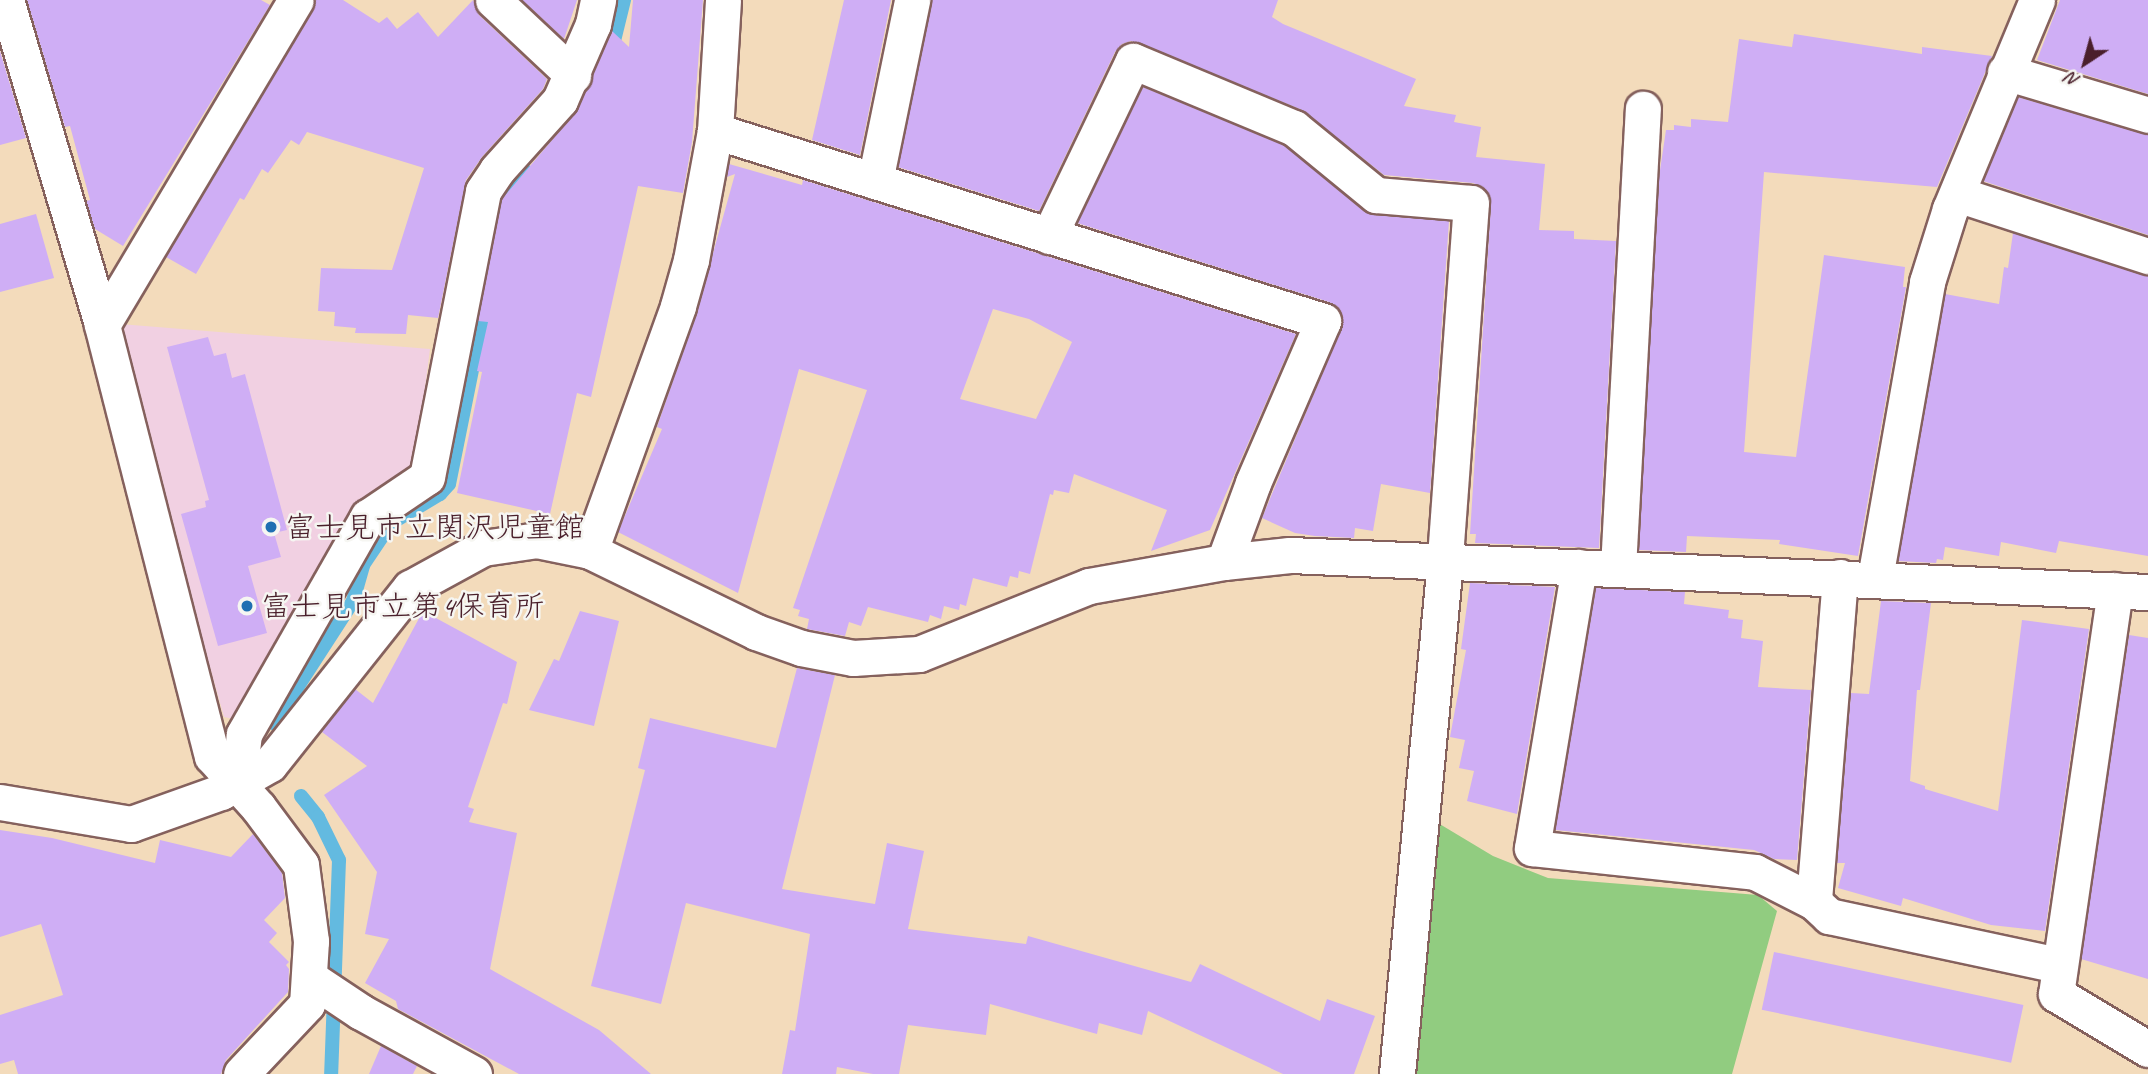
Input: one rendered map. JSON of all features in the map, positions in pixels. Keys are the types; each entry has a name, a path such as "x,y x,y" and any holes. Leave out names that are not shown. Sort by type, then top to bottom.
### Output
{"street":[{"path":"6,0 102,325 212,756 238,784 301,865 313,979 307,1004 241,1074"},
{"path":"102,325 296,0"},
{"path":"492,0 573,75"},
{"path":"238,784 244,734 368,517 427,477 483,191 497,170 560,100 593,24 598,0"},
{"path":"590,551 678,306 701,211 715,131 723,0"},
{"path":"875,181 912,0"},
{"path":"1875,578 1927,282 1957,194 2005,72 2037,0"},
{"path":"1049,236 1133,61 1294,128 1376,195 1471,203 1445,561 1397,1074"},
{"path":"2005,72 2148,115"},
{"path":"1618,568 1643,108"},
{"path":"715,131 1323,321 1253,483 1224,562"},
{"path":"1957,194 2148,256"},
{"path":"0,802 131,824 207,799 238,784 270,764 410,588 483,548 537,540 590,551 734,623 801,648 853,659 919,654 1089,586 1224,562 1290,555 2131,591 2058,965 2056,994 2148,1049"},
{"path":"1579,567 1532,848 1755,872 1814,902 1829,916 2058,965"},
{"path":"1814,902 1840,577"},
{"path":"313,979 361,1012 474,1074"}],"shaded area":[{"name":"富士見市立第4保育所","path":"120,324 430,349 415,466 366,496 234,719 224,717 119,347"}],"green space":[{"path":"1438,823 1493,856 1548,878 1758,895 1777,911 1732,1074 1416,1074"}],"building":[{"path":"27,0 261,0 270,5 123,246 95,229 86,201 90,200 70,126 65,127"},
{"path":"316,0 343,0 379,23 387,17 397,29 418,12 438,37 473,0 479,15 547,79 543,89 482,157 466,180 438,318 408,315 406,334 355,333 356,328 334,326 335,312 318,311 321,268 392,270 424,168 307,132 299,145 291,140 268,173 262,169 244,200 240,198 196,274 166,257"},
{"path":"522,0 577,0 564,39"},
{"path":"633,0 703,0 692,142 683,193 638,186 591,397 577,393 550,514 457,493 482,372 477,371 488,322 478,321 502,199 575,113 612,31 629,47"},
{"path":"844,0 891,0 860,155 812,140"},
{"path":"932,0 1278,0 1272,17 1283,24 1416,79 1404,106 1456,115 1454,122 1481,127 1476,157 1545,164 1539,230 1574,231 1574,239 1616,241 1599,548 1475,543 1476,534 1470,534 1491,204 1483,187 1473,183 1384,175 1302,110 1131,41 1122,44 1115,52 1039,211 898,167"},
{"path":"2060,0 2148,0 2148,94 2037,60"},
{"path":"1794,34 1922,54 1922,47 1992,56 1937,187 1764,172 1744,452 1796,457 1824,255 1905,267 1903,287 1906,287 1858,556 1779,544 1780,540 1687,536 1686,552 1639,550 1659,177 1666,130 1674,130 1674,125 1691,127 1691,119 1728,122 1739,39 1792,47"},
{"path":"0,51 26,138 0,145"},
{"path":"1143,87 1284,145 1364,211 1374,215 1449,221 1430,493 1381,484 1373,531 1355,528 1354,538 1315,536 1295,533 1262,518 1341,329 1343,317 1338,307 1077,223"},
{"path":"2018,97 2148,135 2148,235 1983,181"},
{"path":"729,164 802,185 803,180 1296,334 1210,530 1151,551 1167,510 1074,474 1069,493 1054,490 1053,495 1050,494 1030,574 1019,571 1018,578 1010,576 1007,587 973,578 966,606 960,604 959,610 944,606 941,619 930,615 928,622 868,607 861,626 849,622 845,636 807,629 809,619 798,616 800,610 793,608 867,390 799,369 738,593 618,532 662,429 657,427 697,311 735,174 727,177","holes":["993,309 1029,319 1072,342 1036,419 960,399"]},
{"path":"36,214 54,278 0,292 0,224"},
{"path":"2013,233 2148,276 2148,556 2059,541 2056,553 2001,542 1999,556 1945,547 1943,560 1937,559 1936,563 1898,561 1945,294 1999,304 2004,267 2008,268"},
{"path":"208,337 214,356 226,353 232,378 245,374 287,530 274,533 281,557 248,566 267,633 218,646 181,514 206,507 205,501 209,500 167,347"},
{"path":"1470,583 1555,587 1517,814 1467,801 1474,771 1459,768 1465,740 1450,737 1466,650 1461,649"},
{"path":"1596,588 1685,592 1684,604 1729,610 1728,618 1743,620 1741,638 1763,641 1758,687 1811,690 1797,860 1774,859 1754,850 1555,830"},
{"path":"1881,601 1931,603 1920,690 1917,690 1910,781 1925,786 1925,789 1998,811 2022,620 2089,629 2045,931 1991,925 1903,898 1901,906 1838,888 1845,863 1837,863 1851,693 1869,694"},
{"path":"423,611 517,662 507,704 503,703 468,807 474,809 469,822 517,833 490,969 599,1030 651,1074 519,1074 398,1009 396,1001 365,983 389,939 365,934 377,872 324,795 367,766 322,732 355,689 373,703"},
{"path":"580,611 619,621 594,726 529,710 554,659 559,661"},
{"path":"2129,635 2148,638 2148,979 2081,959"},
{"path":"797,668 835,675 782,889 875,904 887,843 924,851 908,929 1026,944 1028,936 1191,982 1200,964 1320,1021 1327,999 1375,1016 1354,1074 1283,1074 1148,1011 1142,1035 1099,1023 1097,1034 990,1004 986,1035 908,1025 899,1074 873,1074 837,1067 836,1074 782,1074 790,1030 795,1031 810,934 686,903 661,1004 591,986 645,770 638,768 650,718 776,748"},
{"path":"0,830 52,838 155,863 160,840 231,857 253,834 282,873 285,898 264,920 277,933 269,942 289,962 286,965 289,969 288,992 226,1060 221,1074 18,1074 14,1060 0,1064 0,1015 63,995 41,924 0,937"},
{"path":"1774,952 2023,1005 2011,1063 1762,1010"},
{"path":"381,1046 417,1066 413,1074 369,1074"}],"waterway":[{"path":"611,53 624,0"},
{"path":"504,209 508,191 527,172"},
{"path":"277,726 280,714 353,601 363,565 383,535 393,522 440,494 449,484 485,305"},
{"path":"301,796 318,817 339,860 331,1074"}],"place":[{"name":"富士見市立関沢児童館","path":"271,527"},
{"name":"富士見市立第4保育所","path":"247,606"}]}
